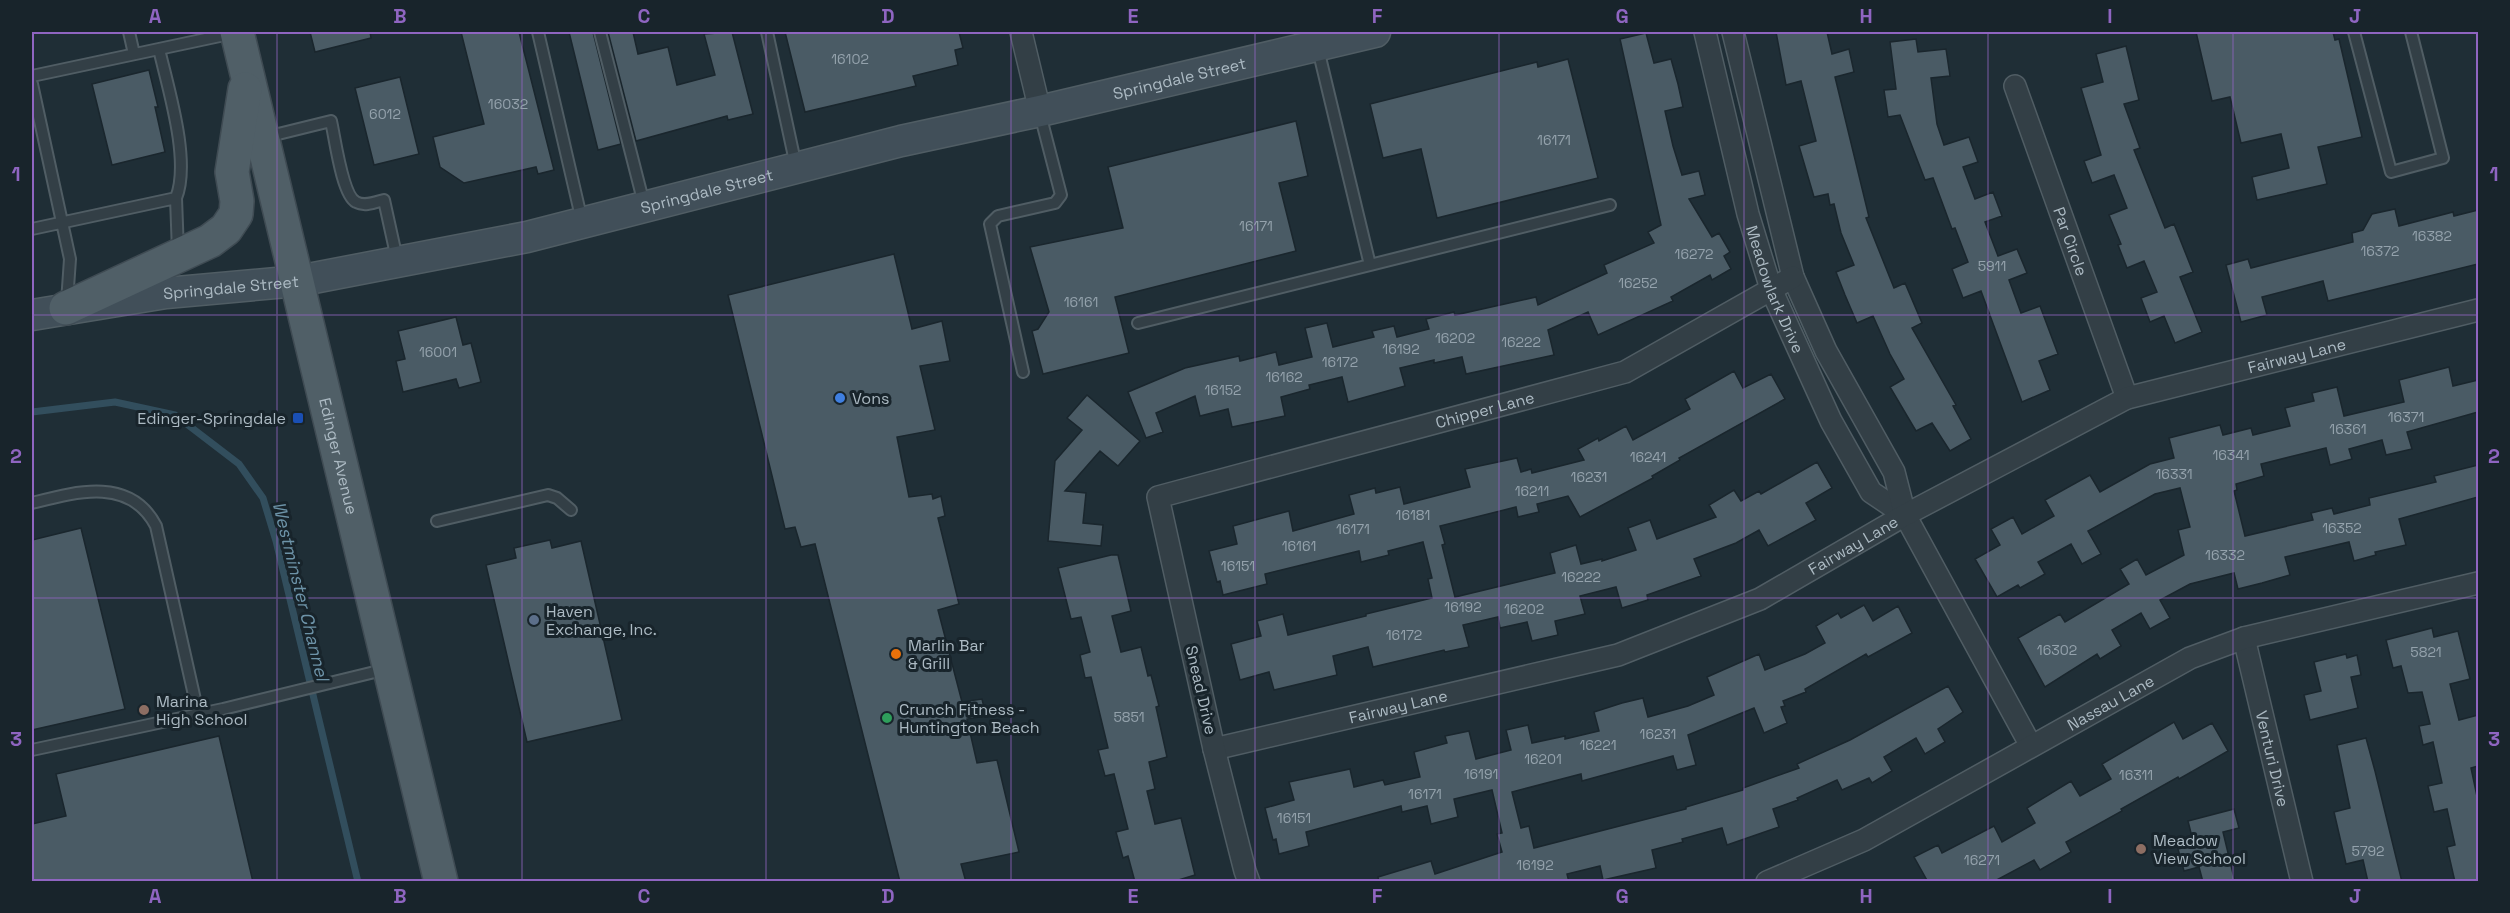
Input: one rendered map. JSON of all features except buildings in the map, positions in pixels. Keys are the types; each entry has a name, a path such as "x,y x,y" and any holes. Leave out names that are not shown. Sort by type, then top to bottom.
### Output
{"main road":[{"name":"Edinger Avenue","path":"238,32 441,882"},
{"name":"Springdale Street","path":"32,315 166,293 298,281 527,237 901,141 1040,111 1375,32"},
{"path":"66,308 210,241 226,229 236,214 237,201 232,172 247,73"}],"street":[{"path":"1021,32 1040,111"},
{"name":"Meadowlark Drive","path":"1705,32 1748,214 1771,289 1831,421 1871,492 1905,514"},
{"name":"Meadowlark Drive","path":"1733,32 1793,277 1826,351 1894,472 1905,514 2031,746"},
{"name":"Par Circle","path":"2015,86 2127,398"},
{"name":"Chipper Lane","path":"1158,497 1625,372 1793,277"},
{"name":"Fairway Lane","path":"1214,749 1618,655 1760,599 1905,514 2127,398 2478,310"},
{"name":"Snead Drive","path":"1158,497 1214,749 1249,882"},
{"name":"Nassau Lane","path":"1767,882 1864,840 2190,658 2244,638 2478,583"},
{"name":"Venturi Drive","path":"2244,638 2302,882"}],"lane":[{"path":"129,32 134,54"},
{"path":"32,76 238,32"},
{"path":"538,32 582,223"},
{"path":"600,32 645,207"},
{"path":"767,32 797,168"},
{"path":"2354,32 2391,172 2444,158 2411,32"},
{"path":"1317,46 1370,265"},
{"path":"159,49 176,124 181,166 180,186 176,198 178,255"},
{"path":"32,84 69,260 66,308"},
{"path":"1023,372 990,224 998,216 1055,203 1061,195 1040,111"},
{"path":"263,138 331,121 347,193 355,202 365,204 384,200 397,261"},
{"path":"32,229 176,198"},
{"path":"1138,323 1610,206"},
{"path":"32,503 75,492 104,491 128,498 146,510 156,526 198,713"},
{"path":"437,521 548,495 557,498 571,510"},
{"path":"32,750 260,700 390,668"}],"waterway":[{"name":"Westminster Channel","path":"32,412 115,402 175,415 239,464 263,498 276,541 358,882"}],"place":[{"name":"Vons","path":"840,398"},
{"name":"Edinger-Springdale","path":"298,418"},
{"name":"Haven Exchange, Inc.","path":"534,620"},
{"name":"Marlin Bar & Grill","path":"896,654"},
{"name":"Marina High School","path":"144,710"},
{"name":"Crunch Fitness - Huntington Beach","path":"887,718"},
{"name":"Meadow View School","path":"2141,849"}]}
